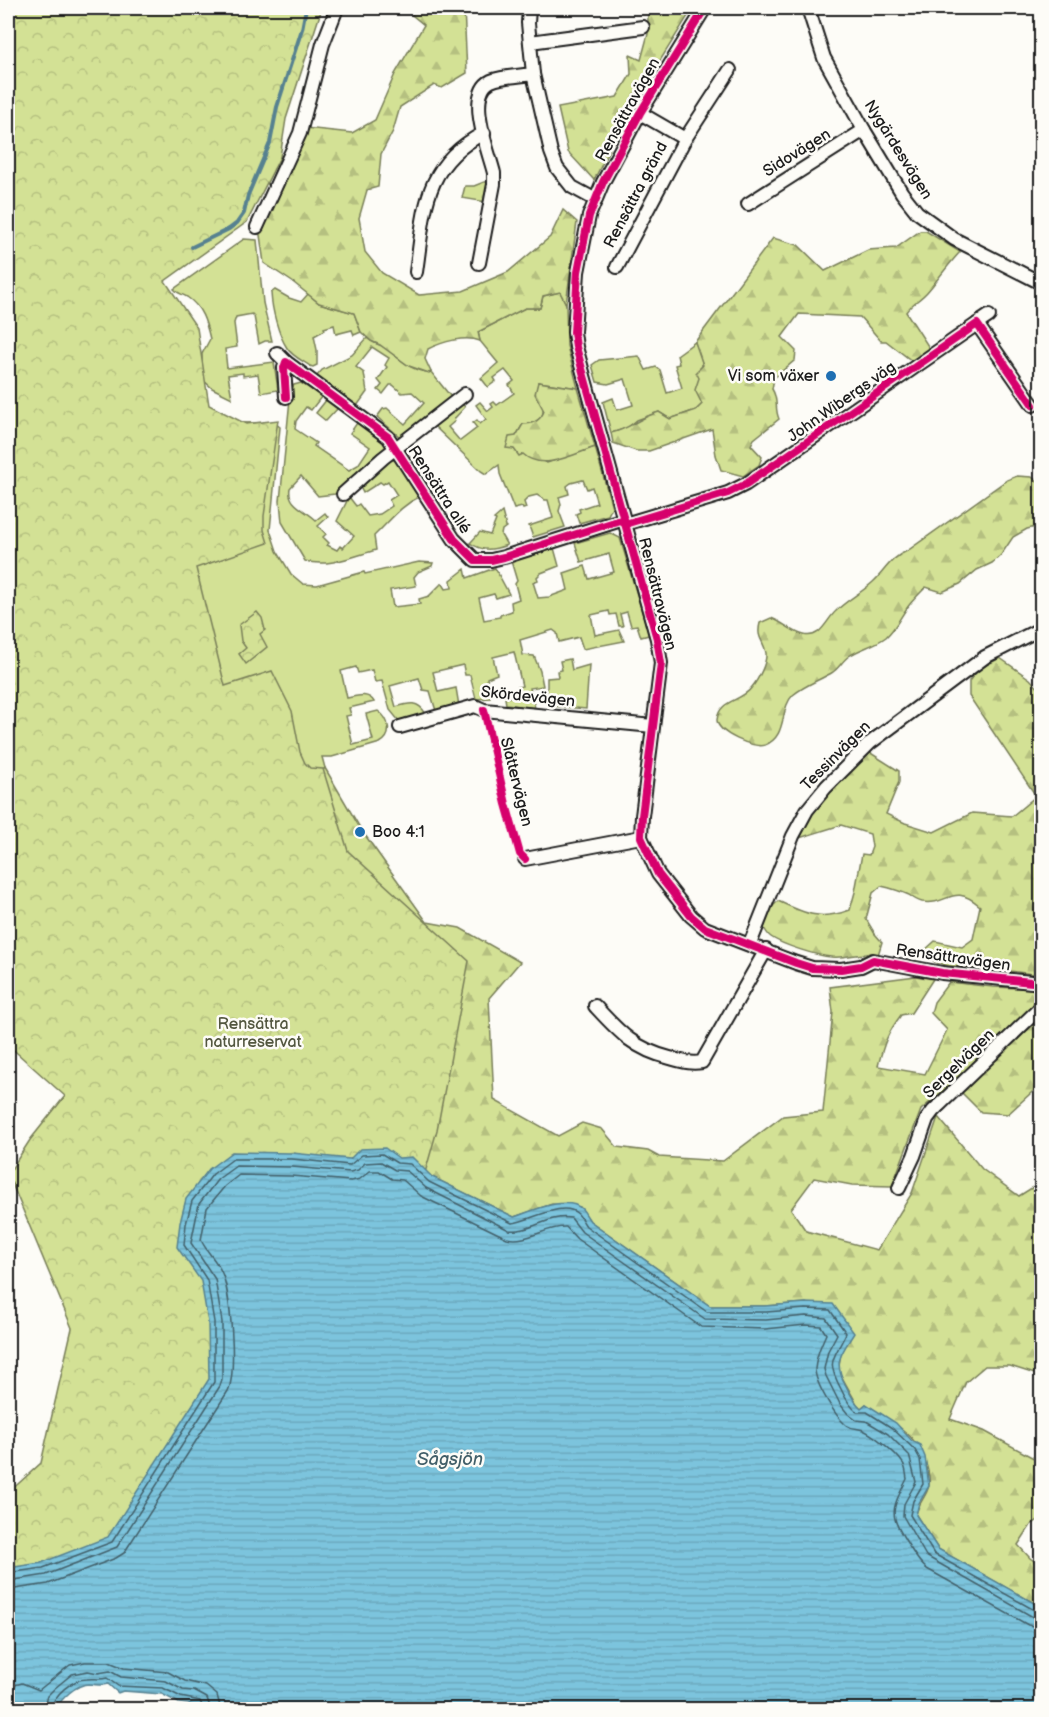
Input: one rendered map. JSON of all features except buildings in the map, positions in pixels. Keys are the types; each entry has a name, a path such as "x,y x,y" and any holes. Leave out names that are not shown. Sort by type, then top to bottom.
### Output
{"street":[{"path":"257,227 300,133 323,44 337,8"},
{"path":"530,8 528,23 533,74 551,152 557,168 572,186 596,200"},
{"name":"Rensättravägen","path":"705,8 640,113 603,182 584,238 578,272 574,332 576,347 657,639 661,663 641,837 658,874 691,916 705,928 812,968 841,969 861,966 873,960 942,973 1041,983"},
{"name":"Nygärdesvägen","path":"808,8 824,58 902,193 924,218 954,239 1037,281 1041,278"},
{"path":"530,42 643,27"},
{"name":"Rensättra gränd","path":"617,267 685,139 730,70"},
{"path":"479,263 494,184 494,173 478,110 479,97 483,88 490,82 533,74"},
{"name":"Rensättra gränd","path":"640,113 685,139"},
{"name":"Sidovägen","path":"748,204 864,130"},
{"path":"416,272 428,196 434,180 442,167 469,141 484,133"},
{"name":"John Wibergs väg","path":"625,521 728,493 746,484 989,316"},
{"path":"977,324 1033,405"},
{"name":"Rensättra allé","path":"277,353 388,437 454,539 475,560 504,557 625,521"},
{"path":"286,362 284,368 286,397"},
{"name":"Rensättra allé","path":"343,494 465,394"},
{"name":"Tessinvägen","path":"750,944 793,836 807,810 831,781 870,743 985,657 1041,628"},
{"name":"Skördevägen","path":"400,727 476,706 484,710 653,726"},
{"path":"525,859 641,837"},
{"path":"595,1006 621,1034 637,1047 692,1063 702,1062 766,950"},
{"name":"Sergelvägen","path":"899,1188 914,1156 927,1119 933,1111 1041,1006"}],"green space":[{"name":"Rensättra naturreservat","path":"8,8 322,8 286,119 280,157 247,222 165,281 197,328 209,405 246,424 278,420 264,516 264,530 268,543 196,568 225,686 272,671 292,711 300,752 305,763 310,768 323,769 348,851 469,961 437,1130 319,1551 8,1640 8,1493 41,1463 72,1328 8,1174 30,1140 65,1096 8,1045"},
{"path":"416,8 464,8 467,73 442,88 434,85 400,107 393,131 381,154 378,187 367,190 359,218 365,252 382,273 419,295 463,291 508,272 550,237 563,210 577,222 566,304 560,292 543,296 540,308 525,308 478,332 480,341 454,340 428,349 425,359 431,372 429,373 409,366 371,341 361,332 354,313 319,303 264,263 259,228 305,128 352,133 375,120 395,74 424,25 412,15"},
{"path":"648,8 693,8 629,110 594,180 568,152 558,108 617,97 631,74 630,55 641,60 648,34"},
{"path":"489,182 486,202 462,198 465,186 474,186"},
{"path":"920,231 926,231 960,252 927,292 906,312 930,349 912,361 886,341 881,341 860,317 799,314 782,337 796,351 795,360 774,378 772,389 779,419 754,439 751,445 762,457 759,465 743,476 721,470 712,429 649,451 636,451 613,443 611,433 646,417 659,412 670,419 696,410 702,404 695,390 699,378 696,372 703,365 695,342 773,238 798,245 825,271 868,250 896,248"},
{"path":"244,239 257,240 263,303 272,341 259,344 252,314 236,317 234,323 237,347 225,349 227,368 274,362 278,390 261,393 258,374 228,375 232,398 212,388 202,379 202,354 210,339 207,327 196,305 174,289"},
{"path":"275,290 301,302 308,294 319,303 354,313 361,332 354,335 352,330 336,334 334,325 324,328 325,330 314,336 317,365 310,366 287,348 278,329 271,293"},
{"path":"560,292 566,304 567,346 578,388 538,382 543,404 542,416 532,423 523,424 516,436 514,449 547,463 595,447 612,507 608,515 579,523 576,514 580,512 579,509 597,503 592,487 587,489 583,480 571,483 567,486 569,494 559,497 561,504 559,511 565,527 533,537 529,526 553,518 548,500 537,495 529,497 524,502 526,508 514,509 500,474 499,465 486,474 481,471 432,424 461,402 465,407 448,427 460,441 477,428 473,423 477,420 480,424 486,419 476,405 480,402 488,411 493,407 491,404 494,402 497,405 514,393 509,385 514,381 505,370 494,378 496,381 488,387 481,378 498,363 480,341 478,332 525,308 540,308 543,296"},
{"path":"367,338 384,347 411,367 431,372 451,397 401,438 377,417 383,409 387,408 405,424 424,403 412,392 402,393 393,385 390,385 383,394 378,390 382,385 378,380 387,367 385,365 389,358 372,347 356,367 364,373 367,392 357,406 316,377 322,370 352,355"},
{"path":"695,342 702,360 698,393 703,404 696,410 670,419 659,412 637,420 627,428 611,433 603,402 613,398 617,410 633,405 625,379 608,384 597,382 592,365 599,360 639,356 646,370 656,367 660,370 667,393 682,388 675,365 679,364 677,355"},
{"path":"538,382 578,388 595,447 549,462 531,459 523,454 519,456 514,449 506,448 509,437 516,436 523,424 536,421 543,414 544,411 535,394"},
{"path":"301,383 322,396 311,410 306,407 296,421 295,429 316,443 314,446 349,470 358,465 370,447 350,433 359,420 384,440 388,447 335,494 318,496 301,476 290,488 291,499 298,507 316,520 325,513 328,517 318,526 326,534 323,537 329,543 327,545 337,550 340,546 343,548 354,536 337,521 349,497 356,506 359,504 368,516 380,514 392,506 389,500 397,495 388,481 383,484 380,482 363,493 360,487 389,460 397,460 421,496 402,509 374,536 376,550 332,562 305,561 282,522 280,501 291,389 294,385"},
{"path":"327,399 339,407 326,421 316,413"},
{"path":"8,421 275,423 280,427 270,530 277,551 291,574 303,584 317,585 364,572 365,574 419,562 433,563 432,566 418,572 414,577 416,586 390,590 393,607 420,604 419,599 429,596 441,584 446,589 452,588 451,580 465,569 467,578 495,568 509,594 496,598 494,594 479,598 484,620 500,617 512,611 511,602 519,599 511,561 554,548 559,566 541,573 537,577 538,580 533,582 538,598 549,597 568,590 564,573 585,566 589,579 614,572 609,554 581,562 575,543 610,533 620,538 649,635 641,637 637,625 631,626 627,612 620,614 623,626 619,626 616,614 610,615 609,611 591,615 595,635 619,630 624,641 583,649 579,637 559,642 557,633 553,630 520,640 523,655 534,656 540,671 543,686 530,688 535,708 506,704 505,698 520,695 518,687 522,686 514,652 493,657 497,674 487,678 490,698 476,699 470,675 465,675 463,665 433,672 438,692 456,688 459,706 436,711 430,691 423,690 419,678 390,686 396,707 413,704 420,706 426,714 399,721 390,710 382,681 375,682 372,670 358,673 356,667 341,671 347,698 365,696 374,702 349,708 351,715 346,716 353,745 373,740 366,714 378,711 382,714 388,727 387,736 380,743 332,757 322,757 325,768 312,783 308,793"},
{"path":"1017,476 1032,477 1041,485 1041,526 1027,529 1013,537 1001,555 992,563 977,570 960,584 942,592 926,587 910,604 886,637 849,656 833,672 793,695 786,707 780,729 772,741 765,745 753,745 723,730 717,720 722,708 748,692 764,666 766,653 760,636 760,623 771,618 800,634 810,635 819,632 836,611 873,582 896,557 1007,480"},
{"path":"502,512 506,527 502,530 501,535 507,545 488,549 479,548 470,543 480,532 490,535 496,520 494,519"},
{"path":"257,612 262,618 265,630 260,634 267,647 246,664 239,654 246,648 241,641 239,625"},
{"path":"1000,658 1030,679 1042,692 1041,975 948,966 935,962 924,951 935,941 962,947 973,939 980,906 963,896 956,895 939,901 922,902 881,886 873,893 866,919 882,942 878,955 825,956 791,947 770,936 763,926 770,909 778,901 821,915 850,910 862,854 869,855 872,847 870,834 841,825 799,838 821,802 869,752 899,771 899,782 886,814 934,832 972,813 1012,816 1036,796 969,696 969,681 980,668"},
{"path":"570,659 572,670 589,665 586,709 553,706 547,702 547,678 558,677 557,671 562,670 560,661"},
{"path":"325,768 360,828 427,922 460,928 520,962 489,998 494,1100 558,1136 582,1123 602,1129 617,1147 648,1151 659,1157 723,1161 783,1116 823,1112 833,1012 830,987 916,976 933,979 911,1013 901,1015 892,1028 878,1066 925,1074 947,1030 931,1013 934,1002 949,982 1041,989 1041,1000 1004,1038 921,1110 892,1186 852,1185 814,1178 791,1209 806,1231 877,1250 912,1193 938,1117 982,1169 1019,1196 1041,1182 1041,1376 1010,1366 985,1366 966,1382 950,1419 984,1431 1041,1462 1041,1518 1031,1525 1018,1545 1041,1566 1041,1607 938,1549 916,1515 928,1489 929,1481 919,1448 913,1439 887,1418 866,1404 861,1408 838,1370 841,1354 853,1333 806,1303 710,1306 590,1221 580,1207 552,1204 514,1217 432,1177 423,1169 312,783"},
{"path":"1041,1015 1041,1084 1008,1114 981,1112 959,1090"}],"water":[{"name":"Sågsjön","path":"385,1148 399,1158 412,1157 432,1177 514,1217 558,1204 575,1205 582,1209 590,1221 710,1306 833,1304 854,1333 842,1352 839,1363 841,1376 852,1397 861,1408 866,1404 896,1423 912,1441 920,1445 925,1457 929,1486 919,1503 916,1515 938,1549 1041,1607 1041,1709 205,1710 179,1703 162,1694 123,1691 118,1693 108,1684 79,1686 61,1701 56,1709 26,1709 20,1706 14,1709 8,1708 8,1568 41,1563 108,1537 209,1379 208,1322 201,1281 177,1247 186,1199 209,1169 232,1152 292,1153 350,1159 360,1149"}],"waterway":[{"path":"192,247 229,229 244,213 248,195 270,143 277,107 302,29 306,8"}],"cycle path":[{"path":"705,8 640,113 603,182 589,216 578,272 574,332 576,347 657,639 661,663 641,837 658,874 691,916 705,928 796,963 812,968 841,969 861,966 873,960 942,973 1042,983"},
{"path":"625,524 728,493 746,484 977,324 1033,405"},
{"path":"286,397 284,368 286,362 388,437 454,539 475,560 504,557 624,519"},
{"name":"Slåttervägen","path":"484,710 506,804 520,854 525,859"}],"place":[{"name":"Vi som växer","path":"831,376"},
{"name":"Boo 4:1","path":"360,832"}]}
